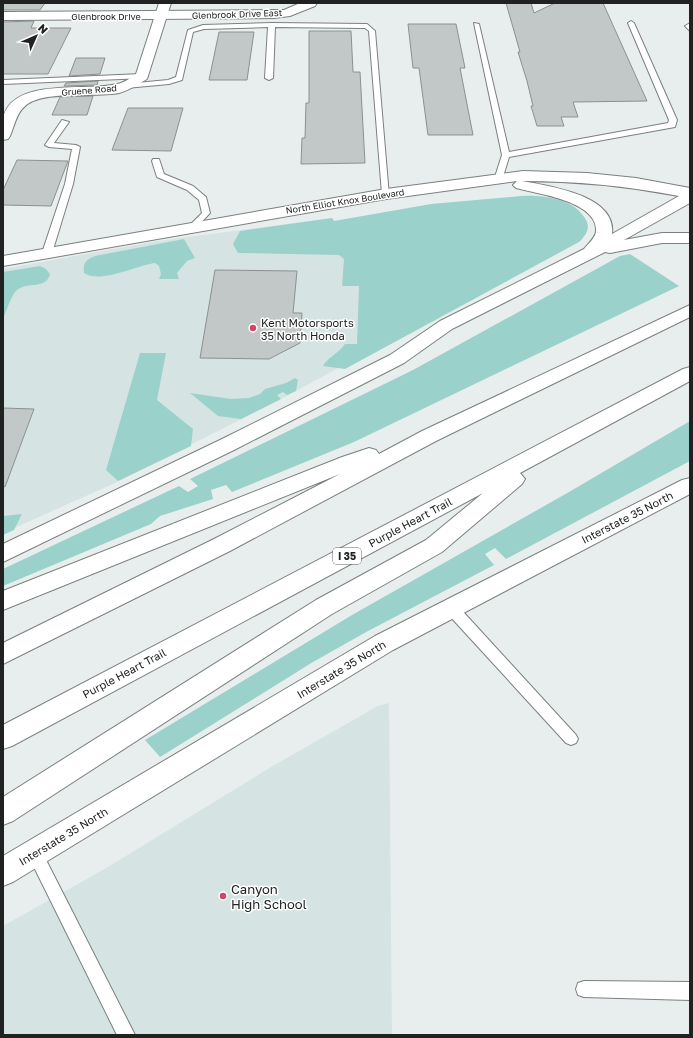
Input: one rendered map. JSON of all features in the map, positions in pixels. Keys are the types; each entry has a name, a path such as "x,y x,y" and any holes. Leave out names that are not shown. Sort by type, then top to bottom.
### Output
{"main road":[{"name":"Glenbrook Drive East","path":"163,9 274,14 286,13 311,3"},
{"name":"Glenbrook Drive","path":"3,16 163,9"},
{"path":"142,76 163,9"},
{"name":"Gruene Road","path":"3,136 16,108 22,101 46,94 116,89 126,86 142,76"},
{"name":"North Elliot Knox Boulevard","path":"3,261 386,194 523,176 587,178 636,183 688,198"},
{"path":"498,180 582,201 598,212 603,222 604,232 590,253"},
{"path":"515,184 592,188 688,198"},
{"path":"3,554 227,445 397,359 446,325 590,253 688,198"},
{"path":"590,253 625,244 662,238 690,238"},
{"path":"3,654 222,544 430,436 690,310"},
{"name":"Purple Heart Trail","path":"3,738 209,627 544,452 690,373"},
{"path":"3,601 349,462 430,436"},
{"path":"3,812 263,645 324,608 434,546 544,452"},
{"name":"Interstate 35 North","path":"3,872 384,643 690,485"}],"lane":[{"path":"476,24 506,155 498,180"},
{"path":"506,155 672,125 673,120 631,24"},
{"path":"269,78 272,25"},
{"path":"126,86 169,82 179,78 190,31 203,26 361,25 371,28 386,194"},
{"path":"690,25 688,26 690,29"},
{"path":"3,82 142,76"},
{"path":"47,253 69,184 76,147 49,145 65,122"},
{"path":"156,161 160,175 190,188 203,199 206,213 192,227"},
{"path":"451,608 571,739"},
{"path":"35,853 126,1035"},
{"path":"584,989 690,991"}],"shaded area":[{"path":"521,196 548,197 566,202 581,213 586,220 588,229 585,235 579,242 345,369 323,366 345,344 357,344 359,286 342,286 344,259 339,255 238,253 233,244 240,231 332,218 334,221 431,204"},
{"path":"332,218 418,325 283,398 115,483 3,533 3,269 158,241"},
{"path":"184,239 195,258 187,261 177,273 179,279 159,279 161,274 159,266 155,263 108,275 91,276 84,273 85,262 95,256"},
{"path":"630,254 679,286 354,442 232,492 226,485 211,490 213,499 160,516 151,524 3,586 3,569 179,486 188,492 198,486 190,479 413,370 620,256"},
{"path":"40,266 46,269 50,274 48,279 41,284 21,287 17,290 11,299 3,319 3,272"},
{"path":"140,353 166,353 157,400 193,429 191,446 118,481 106,470"},
{"path":"295,378 298,380 296,391 287,395 283,392 277,395 281,399 241,419 218,416 190,393 231,399 249,398 260,394 265,389 286,383"},
{"path":"690,421 690,461 506,559 495,548 485,554 494,565 368,631 313,662 160,757 145,740 352,615 569,492"},
{"path":"22,514 14,530 3,535 3,516"},
{"name":"Canyon High School","path":"389,703 392,1035 3,1035 3,926 108,867 271,767 378,706"}],"building":[{"path":"3,3 45,3 40,10 3,10"},
{"path":"506,3 531,3 534,13 555,3 603,3 647,101 573,102 578,117 561,117 564,126 537,126 531,106 533,106 527,81 518,52 520,52"},
{"path":"34,21 31,28 71,28 48,74 3,74 3,22"},
{"path":"408,24 456,24 465,68 460,68 473,135 428,135 419,68 413,68"},
{"path":"309,31 351,31 353,72 360,72 365,163 301,164 302,138 305,138 306,103 309,103"},
{"path":"219,32 254,32 247,80 209,80"},
{"path":"76,58 105,58 100,74 69,76"},
{"path":"98,81 97,85 64,86 66,83"},
{"path":"93,96 87,115 52,115 60,97"},
{"path":"128,108 183,108 171,151 112,150"},
{"path":"17,160 68,161 51,206 3,205 3,190"},
{"name":"Kent Motorsports 35 North Honda","path":"215,270 297,271 293,313 302,313 300,343 269,359 200,358"},
{"path":"3,408 34,409 5,487 3,486"}],"place":[{"name":"Kent Motorsports 35 North Honda","path":"253,328"},
{"name":"Canyon High School","path":"223,896"}]}
